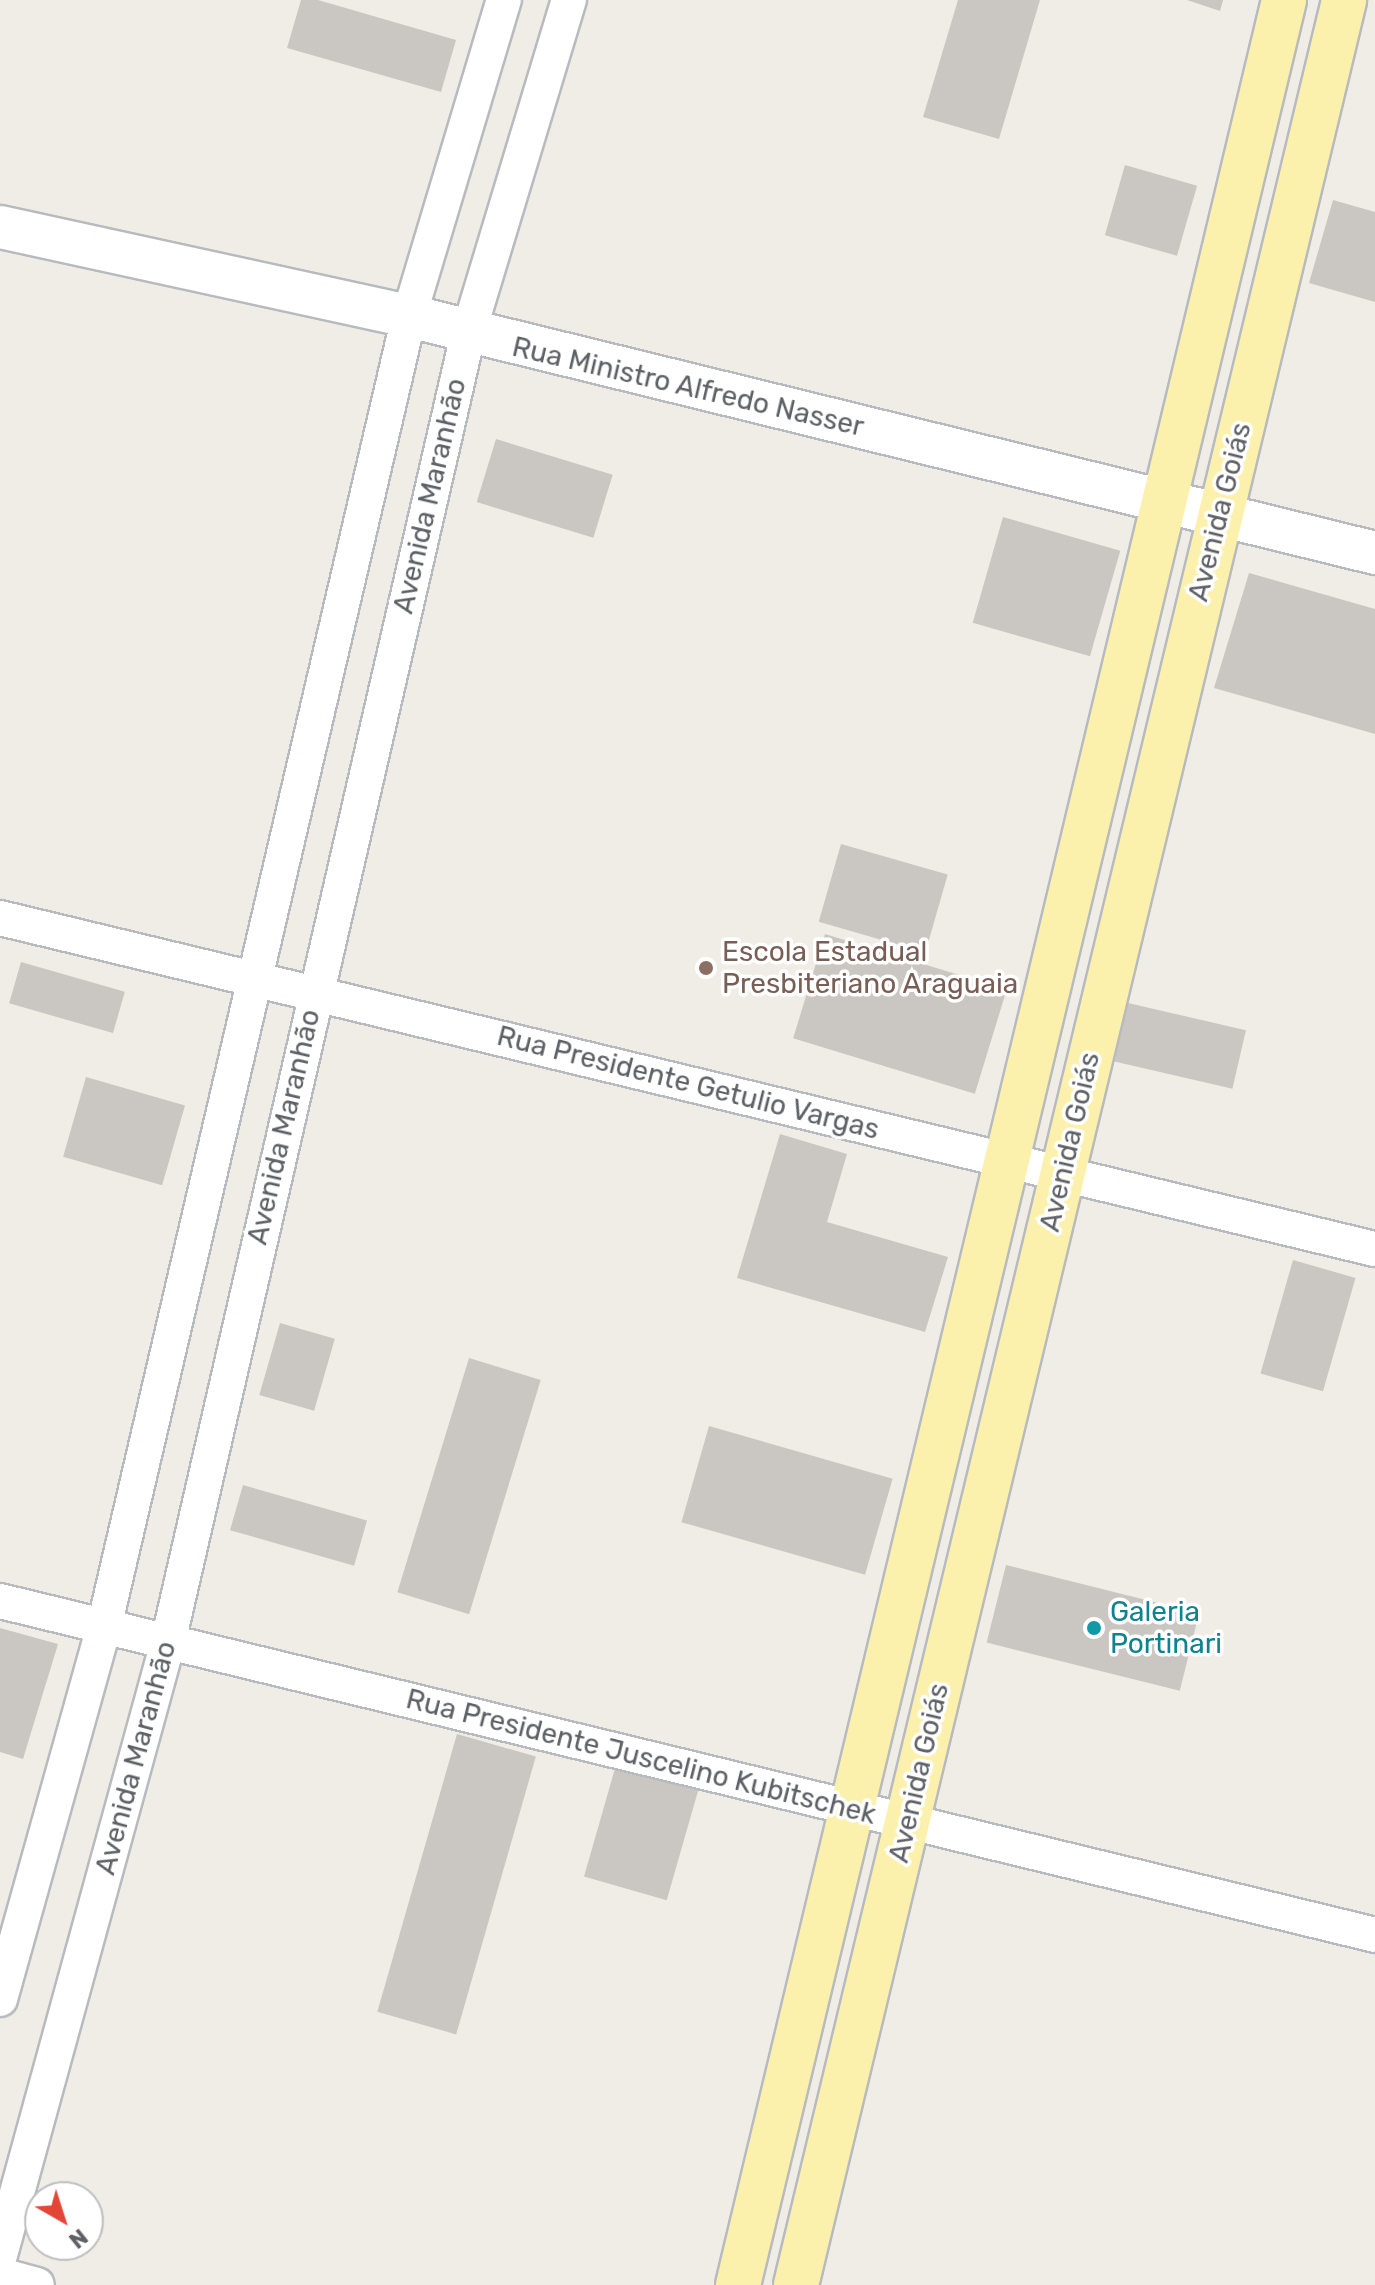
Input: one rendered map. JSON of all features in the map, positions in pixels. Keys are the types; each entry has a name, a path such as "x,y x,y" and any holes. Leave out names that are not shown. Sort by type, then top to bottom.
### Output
{"main road":[{"name":"Avenida Goiás","path":"738,2285 1284,0"},
{"name":"Avenida Goiás","path":"796,2285 1344,0"}],"street":[{"path":"0,1999 104,1627 409,316 504,0"},
{"name":"Avenida Maranhão","path":"0,2255 168,1642 314,993 468,334 569,0"},
{"name":"Rua Ministro Alfredo Nasser","path":"0,227 409,316 468,334 1375,553"},
{"name":"Rua Presidente Getulio Vargas","path":"0,918 1375,1249"},
{"name":"Rua Presidente Juscelino Kubitschek","path":"0,1601 1375,1935"},
{"path":"0,2275 37,2285"}],"building":[{"path":"301,0 318,0 456,40 441,92 287,48"},
{"path":"958,0 1040,0 999,139 923,117"},
{"path":"1187,0 1223,0 1220,11"},
{"path":"1125,165 1197,186 1177,256 1105,235"},
{"path":"1333,200 1375,212 1375,302 1309,283"},
{"path":"496,439 613,475 593,538 477,502"},
{"path":"1003,517 1120,551 1090,656 973,623"},
{"path":"1249,573 1375,609 1375,734 1214,688"},
{"path":"841,844 948,875 925,952 819,922"},
{"path":"825,934 1007,990 975,1094 793,1038"},
{"path":"21,962 125,992 113,1033 9,1003"},
{"path":"1128,1003 1246,1030 1232,1089 1115,1061"},
{"path":"86,1077 185,1105 162,1185 63,1157"},
{"path":"780,1134 847,1154 827,1222 948,1257 925,1332 737,1278"},
{"path":"1293,1260 1355,1278 1323,1391 1260,1373"},
{"path":"280,1323 335,1339 314,1411 259,1395"},
{"path":"469,1358 541,1380 469,1614 397,1592"},
{"path":"709,1426 893,1479 865,1575 681,1522"},
{"path":"243,1485 367,1521 354,1566 230,1530"},
{"name":"Galeria Portinari","path":"1006,1565 1199,1613 1180,1691 987,1643"},
{"path":"0,1628 58,1644 23,1759 0,1752"},
{"path":"457,1734 536,1757 456,2034 377,2012"},
{"path":"616,1765 699,1789 667,1900 584,1877"}],"place":[{"name":"Escola Estadual Presbiteriano Araguaia","path":"706,968"},
{"name":"Galeria Portinari","path":"1094,1628"}]}
